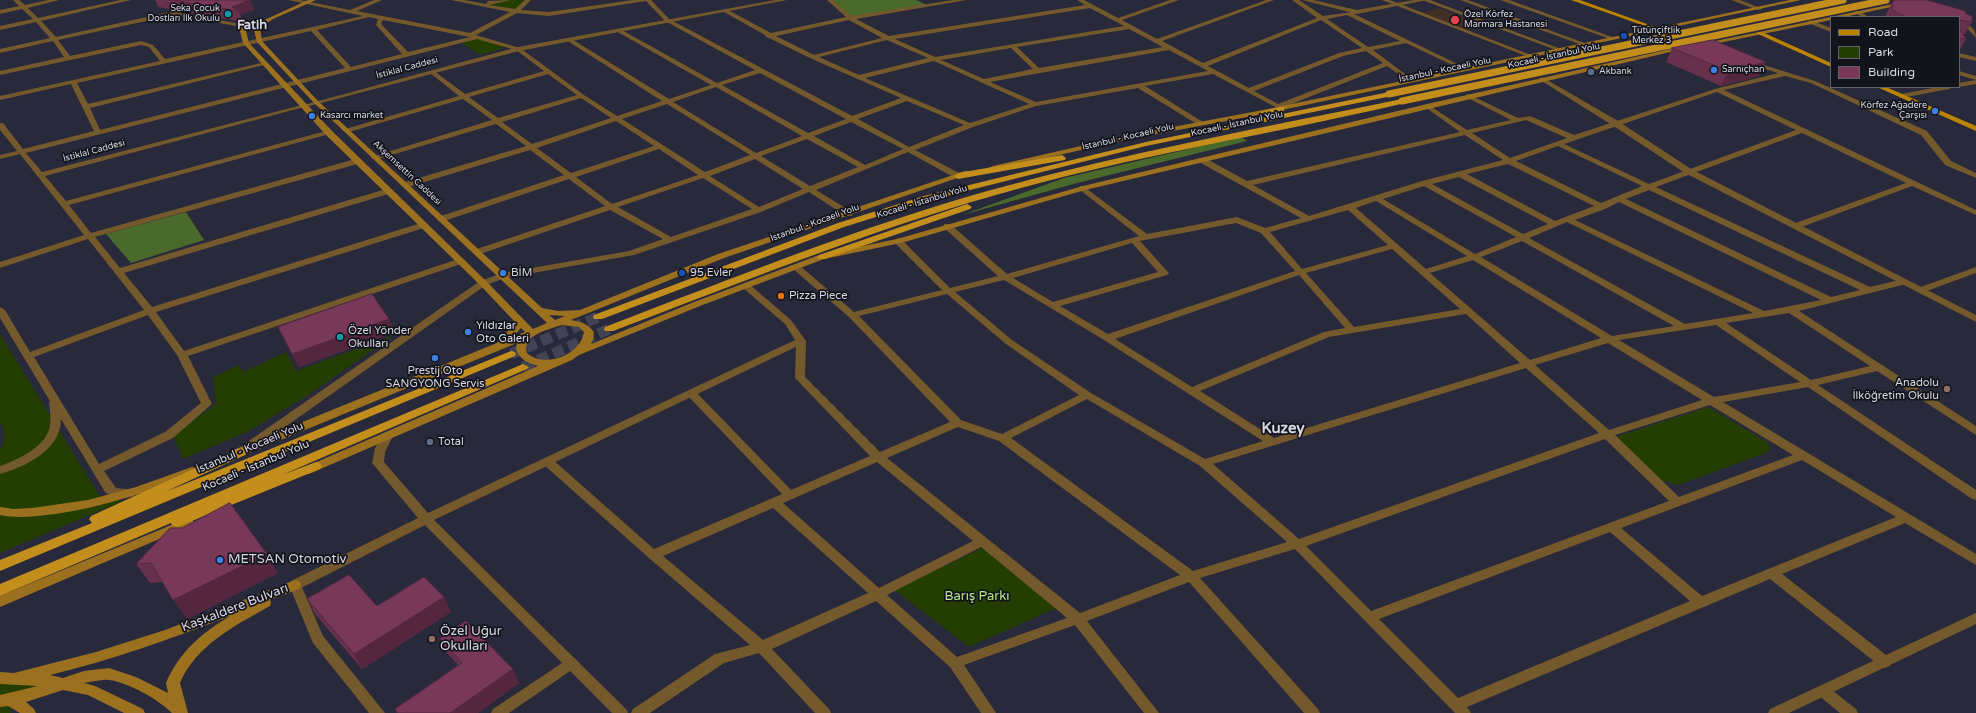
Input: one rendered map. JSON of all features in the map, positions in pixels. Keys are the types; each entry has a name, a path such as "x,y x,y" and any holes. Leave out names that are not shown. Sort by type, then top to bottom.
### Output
{"highway":[{"name":"İstanbul - Kocaeli Yolu","path":"598,317 841,225 927,198 1146,144 1843,0"},
{"name":"Kocaeli - İstanbul Yolu","path":"609,330 853,236 938,208 1059,176 1166,151 1886,0"},
{"path":"1263,112 1389,94"},
{"path":"958,176 1146,144"},
{"path":"822,257 1059,176"},
{"name":"İstanbul - Kocaeli Yolu","path":"0,566 511,354"},
{"name":"Kocaeli - İstanbul Yolu","path":"0,591 523,367"},
{"path":"0,563 241,452"},
{"path":"0,591 316,466"}],"main road":[{"path":"1575,0 1702,45"},
{"path":"0,511 9,513 37,512 77,507 113,500 134,493 241,452 590,311 721,256 958,176 1528,55 1760,9 1798,0"},
{"path":"1839,16 1921,0"},
{"path":"306,1 257,25 243,28 246,44 330,133 519,320 529,335"},
{"path":"257,25 306,1"},
{"path":"1768,7 1810,22"},
{"path":"0,602 388,436 579,352 822,257 898,241 1083,188 1468,96 1830,18"},
{"path":"257,25 259,41"},
{"path":"1649,31 1664,33 1691,43 1692,47"},
{"path":"1760,33 1830,65"},
{"name":"Akşemsettin Caddesi","path":"259,41 316,102 540,311 558,324"},
{"path":"1882,88 1976,129"},
{"path":"540,311 558,314 590,311"},
{"path":"495,349 509,337 517,327 519,320"},
{"path":"558,324 580,325 587,328 590,334 590,340 579,352"},
{"path":"529,335 522,342 520,349 522,355 527,359 536,362 558,361"},
{"name":"Kaşkaldere Bulvarı","path":"16,678 96,658 169,634 295,585"},
{"name":"Kaşkaldere Bulvarı","path":"180,712 173,683 184,662 203,642 232,621 295,585"},
{"name":"Kaşkaldere Bulvarı","path":"4,700 30,695 84,677 109,674 131,681 167,699 180,712"},
{"name":"Kaşkaldere Bulvarı","path":"0,678 16,678 63,684 90,690 138,713"},
{"name":"Kaşkaldere Bulvarı","path":"4,700 24,707 29,713"}],"street":[{"path":"16,0 38,20 55,39 68,58"},
{"path":"0,12 56,0"},
{"path":"0,28 128,0"},
{"path":"291,0 306,1 350,12 471,35 518,49 582,96 758,210"},
{"path":"350,12 379,0"},
{"path":"454,0 516,11 562,14 647,0 667,20 911,149 958,176"},
{"path":"480,5 508,0"},
{"path":"471,35 516,11 528,0"},
{"name":"İstiklal Caddesi","path":"41,175 518,49 667,20 784,0"},
{"path":"830,0 850,18 888,38 1035,104"},
{"path":"916,0 927,5"},
{"path":"768,36 850,18 964,0"},
{"path":"1080,0 1280,107 1388,63"},
{"path":"1117,20 1176,0"},
{"path":"1157,41 1271,0"},
{"path":"1295,0 1367,48 1411,81"},
{"path":"1305,0 1357,12"},
{"path":"1385,0 1528,55"},
{"path":"1202,66 1322,18 1424,0 1558,50"},
{"path":"1463,0 1584,44"},
{"path":"1503,0 1612,38"},
{"path":"1734,0 1760,9"},
{"path":"1902,4 1912,8"},
{"path":"812,57 888,38 1091,6"},
{"path":"726,11 768,36 812,57 970,125"},
{"path":"1857,12 1864,16"},
{"path":"0,51 174,13 243,28"},
{"path":"1349,14 1466,69"},
{"path":"0,98 370,16"},
{"path":"381,18 378,24 407,54"},
{"path":"1810,22 1830,30"},
{"path":"1960,24 1973,27 1976,36"},
{"path":"860,78 933,59 1129,27"},
{"path":"313,29 349,69"},
{"path":"618,30 715,86 865,168"},
{"path":"0,157 479,37"},
{"path":"568,39 849,214"},
{"path":"1249,90 1341,54 1407,41"},
{"path":"0,73 140,43 151,46 164,62"},
{"path":"1702,45 1715,50"},
{"path":"1012,46 1038,70"},
{"path":"983,81 1038,70 1170,48"},
{"path":"1960,55 1976,59"},
{"path":"1743,60 1813,82 1918,130 1924,133 1948,163 1976,176"},
{"path":"85,106 265,64"},
{"path":"405,185 531,147 761,70"},
{"path":"432,72 611,207 670,240"},
{"path":"346,130 549,72"},
{"path":"241,452 483,283 503,276 631,253 758,210 970,125 1035,104 1214,72"},
{"path":"1960,73 1976,78"},
{"path":"1264,231 1350,207 1425,183 1509,160 1559,144 1615,122 1718,90 1785,74"},
{"path":"1542,79 1615,122 1688,171 1976,319"},
{"path":"73,82 98,132"},
{"path":"1960,85 1976,82"},
{"path":"1140,86 1200,124"},
{"path":"1901,96 1944,88"},
{"path":"1718,90 1976,213"},
{"path":"375,157 582,96"},
{"path":"1468,96 1517,120"},
{"path":"477,252 705,176 907,98"},
{"path":"1427,106 1464,132 1509,160 1602,207"},
{"path":"1246,184 1527,118 1574,138"},
{"path":"0,124 150,311 182,355 207,404 169,434 96,470"},
{"path":"1425,272 1474,257 1602,207 1688,171 1803,130"},
{"path":"65,204 330,133"},
{"path":"1559,144 1868,290"},
{"path":"441,219 571,177 660,146"},
{"path":"1202,160 1307,218"},
{"path":"0,265 89,236 358,161"},
{"path":"1460,174 1556,225"},
{"path":"1425,183 1683,327"},
{"path":"1796,226 1912,183"},
{"path":"1083,188 1145,236"},
{"path":"118,272 389,191"},
{"path":"1376,198 1710,401 1976,560"},
{"path":"1620,199 1829,300"},
{"path":"1350,207 1607,434 1678,502"},
{"path":"852,315 947,290 1005,277 1145,236 1237,220 1264,231 1352,330"},
{"path":"1569,220 1762,314"},
{"path":"28,356 150,311 424,225"},
{"path":"947,226 1005,277 1107,338 1273,442"},
{"path":"1053,305 1164,273 1134,240"},
{"path":"898,241 947,290 1009,342 1086,395 1204,463 1297,544 1460,709 1700,602 1906,518"},
{"path":"1107,338 1300,272 1394,246"},
{"path":"182,355 461,261"},
{"path":"796,267 852,315 957,422 1003,438 1191,576 1313,713"},
{"path":"1921,290 1976,270"},
{"path":"1204,463 1610,339 1790,310 1904,282"},
{"path":"746,286 788,322 801,341 800,378 878,457 981,542 1078,619 1152,713"},
{"path":"0,310 96,470 109,489 113,492 134,493"},
{"path":"1790,310 1976,431"},
{"path":"1191,391 1327,334 1468,311"},
{"path":"1718,322 1976,496"},
{"path":"378,713 318,639 295,585 426,519 801,341"},
{"path":"955,663 1078,619 1191,576 1297,544 1607,434 1710,401 1808,384 1879,367"},
{"path":"692,394 789,495"},
{"path":"1003,438 1086,395"},
{"path":"0,470 31,456 47,443 55,429 54,399"},
{"path":"653,555 957,422"},
{"path":"388,436 380,447 377,456 378,463 426,519 621,713"},
{"path":"1369,617 1802,456"},
{"path":"548,462 653,555 762,646 824,713"},
{"path":"774,502 876,595 955,663 989,713"},
{"path":"1612,527 1700,602"},
{"path":"638,713 720,658 762,646 876,595 981,542"},
{"path":"1772,573 1885,662"},
{"path":"1775,713 1823,692 1976,618"},
{"path":"498,713 571,663"},
{"path":"1823,692 1851,713"}],"shaded area":[{"name":"Özel Körfez Marmara Hastanesi","path":"1439,8 1489,26 1482,29 1474,27 1466,30 1421,13"}],"green space":[{"path":"508,0 528,0 516,11 480,5"},
{"path":"830,0 916,0 927,5 850,18"},
{"path":"479,38 505,45 502,49 480,55 462,43"},
{"path":"1241,137 1247,141 1077,183 962,215 1064,178"},
{"path":"186,212 204,240 131,263 106,234"},
{"path":"0,334 99,495 123,501 0,553 0,449 4,442 4,436 0,422"},
{"path":"394,335 310,394 249,431 183,459 173,435 216,404 213,377 239,365 243,372 286,352 296,371"},
{"path":"1708,407 1767,442 1771,448 1766,453 1678,485 1663,481 1615,437"},
{"name":"Barış Parkı","path":"986,546 1061,606 969,647 894,590"},
{"path":"0,678 63,684 9,699 11,713 0,713"}],"building":[{"path":"173,0 249,0 232,7 239,11"},
{"path":"1927,0 1965,11 1966,14 1972,16 1972,22 1960,20 1960,16 1904,16 1892,10 1893,1"},
{"path":"1960,30 1966,39 1960,38"},
{"path":"1713,40 1766,62 1728,71 1672,48"},
{"path":"372,294 389,319 292,354 278,327"},
{"name":"METSAN Otomotiv","path":"230,503 267,554 173,600 151,563 136,564 170,528 182,528"},
{"name":"Özel Uğur Okulları","path":"349,575 377,606 424,577 444,597 354,654 307,599"},
{"path":"466,621 513,669 450,713 398,713 395,709 462,663 440,639"}],"tunnel":[{"path":"511,354 598,317"},
{"path":"523,367 609,329"}],"place":[{"name":"Seka Çocuk Dostları İlk Okulu","path":"228,14"},
{"name":"Özel Körfez Marmara Hastanesi","path":"1455,20"},
{"name":"Tütünçiftlik Merkez 3","path":"1624,36"},
{"name":"Sarnıçhan","path":"1714,70"},
{"name":"Akbank","path":"1591,72"},
{"name":"Körfez Ağadere Çarşısı","path":"1935,111"},
{"name":"Kasarcı market","path":"312,116"},
{"name":"BİM","path":"503,273"},
{"name":"95 Evler","path":"682,273"},
{"name":"Pizza Piece","path":"781,296"},
{"name":"Yıldızlar Oto Galeri","path":"468,332"},
{"name":"Özel Yönder Okulları","path":"340,337"},
{"name":"Prestij Oto SANGYONG Servis","path":"435,358"},
{"name":"Anadolu İlköğretim Okulu","path":"1947,389"},
{"name":"Total","path":"430,442"},
{"name":"METSAN Otomotiv","path":"220,560"},
{"name":"Özel Uğur Okulları","path":"432,639"}],"district":[{"name":"Fatih","path":"252,26"},
{"name":"Kuzey","path":"1283,429"}]}
